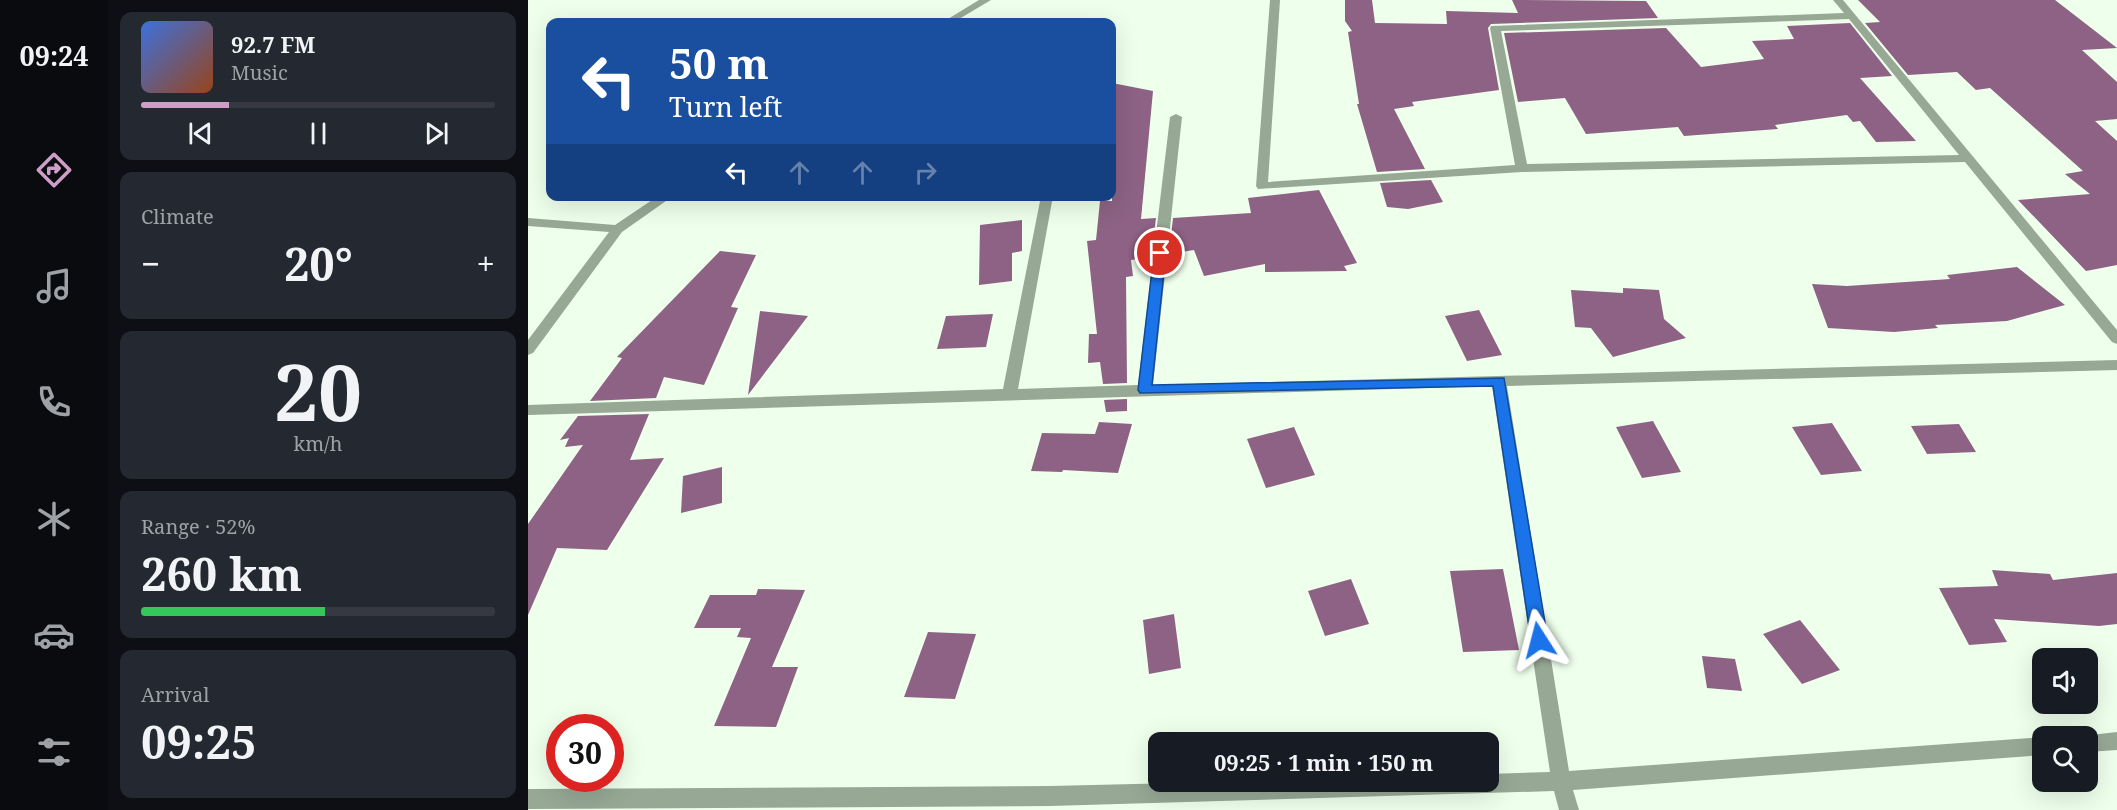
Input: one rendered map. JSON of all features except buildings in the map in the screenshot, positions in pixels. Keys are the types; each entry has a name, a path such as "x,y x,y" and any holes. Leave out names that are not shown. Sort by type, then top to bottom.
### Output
{"street":[{"path":"955,18 986,0"},
{"path":"1275,0 1262,186 1522,168 1970,158"},
{"path":"1838,0 2117,339"},
{"path":"1522,168 1496,28 1853,16"},
{"path":"1145,390 1176,117"},
{"path":"528,350 618,229 660,201"},
{"path":"1009,394 1046,201"},
{"path":"528,222 618,229"},
{"path":"528,410 1145,390 2117,365"},
{"path":"1499,381 1561,781 1569,810"},
{"path":"2098,742 2117,741"},
{"path":"528,799 814,803 1561,781 2032,747"}],"route":[{"path":"1160,253 1145,390 1499,381 1539,640"}]}
